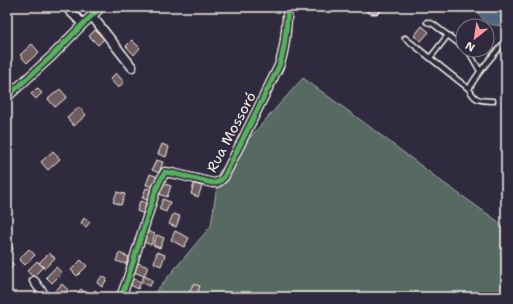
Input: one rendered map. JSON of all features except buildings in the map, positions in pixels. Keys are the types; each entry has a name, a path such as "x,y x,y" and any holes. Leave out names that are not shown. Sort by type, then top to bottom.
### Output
{"street":[{"path":"66,7 83,24"},
{"path":"7,97 52,56 101,7"},
{"name":"Rua Mossoró","path":"121,297 155,192 165,172 212,183 217,183 224,177 279,66 284,44 288,7"},
{"path":"92,16 132,67"},
{"path":"34,281 46,297"}],"lane":[{"path":"366,7 372,11 376,11 381,7"},
{"path":"427,22 434,24 455,41"},
{"path":"430,58 448,35"},
{"path":"405,38 469,89 473,96 478,100 493,101"},
{"path":"469,89 480,71 506,40"},
{"path":"472,58 480,71"}],"green space":[{"path":"303,78 441,181 506,227 506,297 151,297 211,226 219,172"}],"water":[{"path":"476,7 506,7 506,25 495,25 495,18 482,18"}],"cycle path":[{"path":"7,97 52,56 101,7"},
{"path":"121,297 155,192 165,172 213,183 219,182 224,177 279,66 284,44 288,7"}]}
